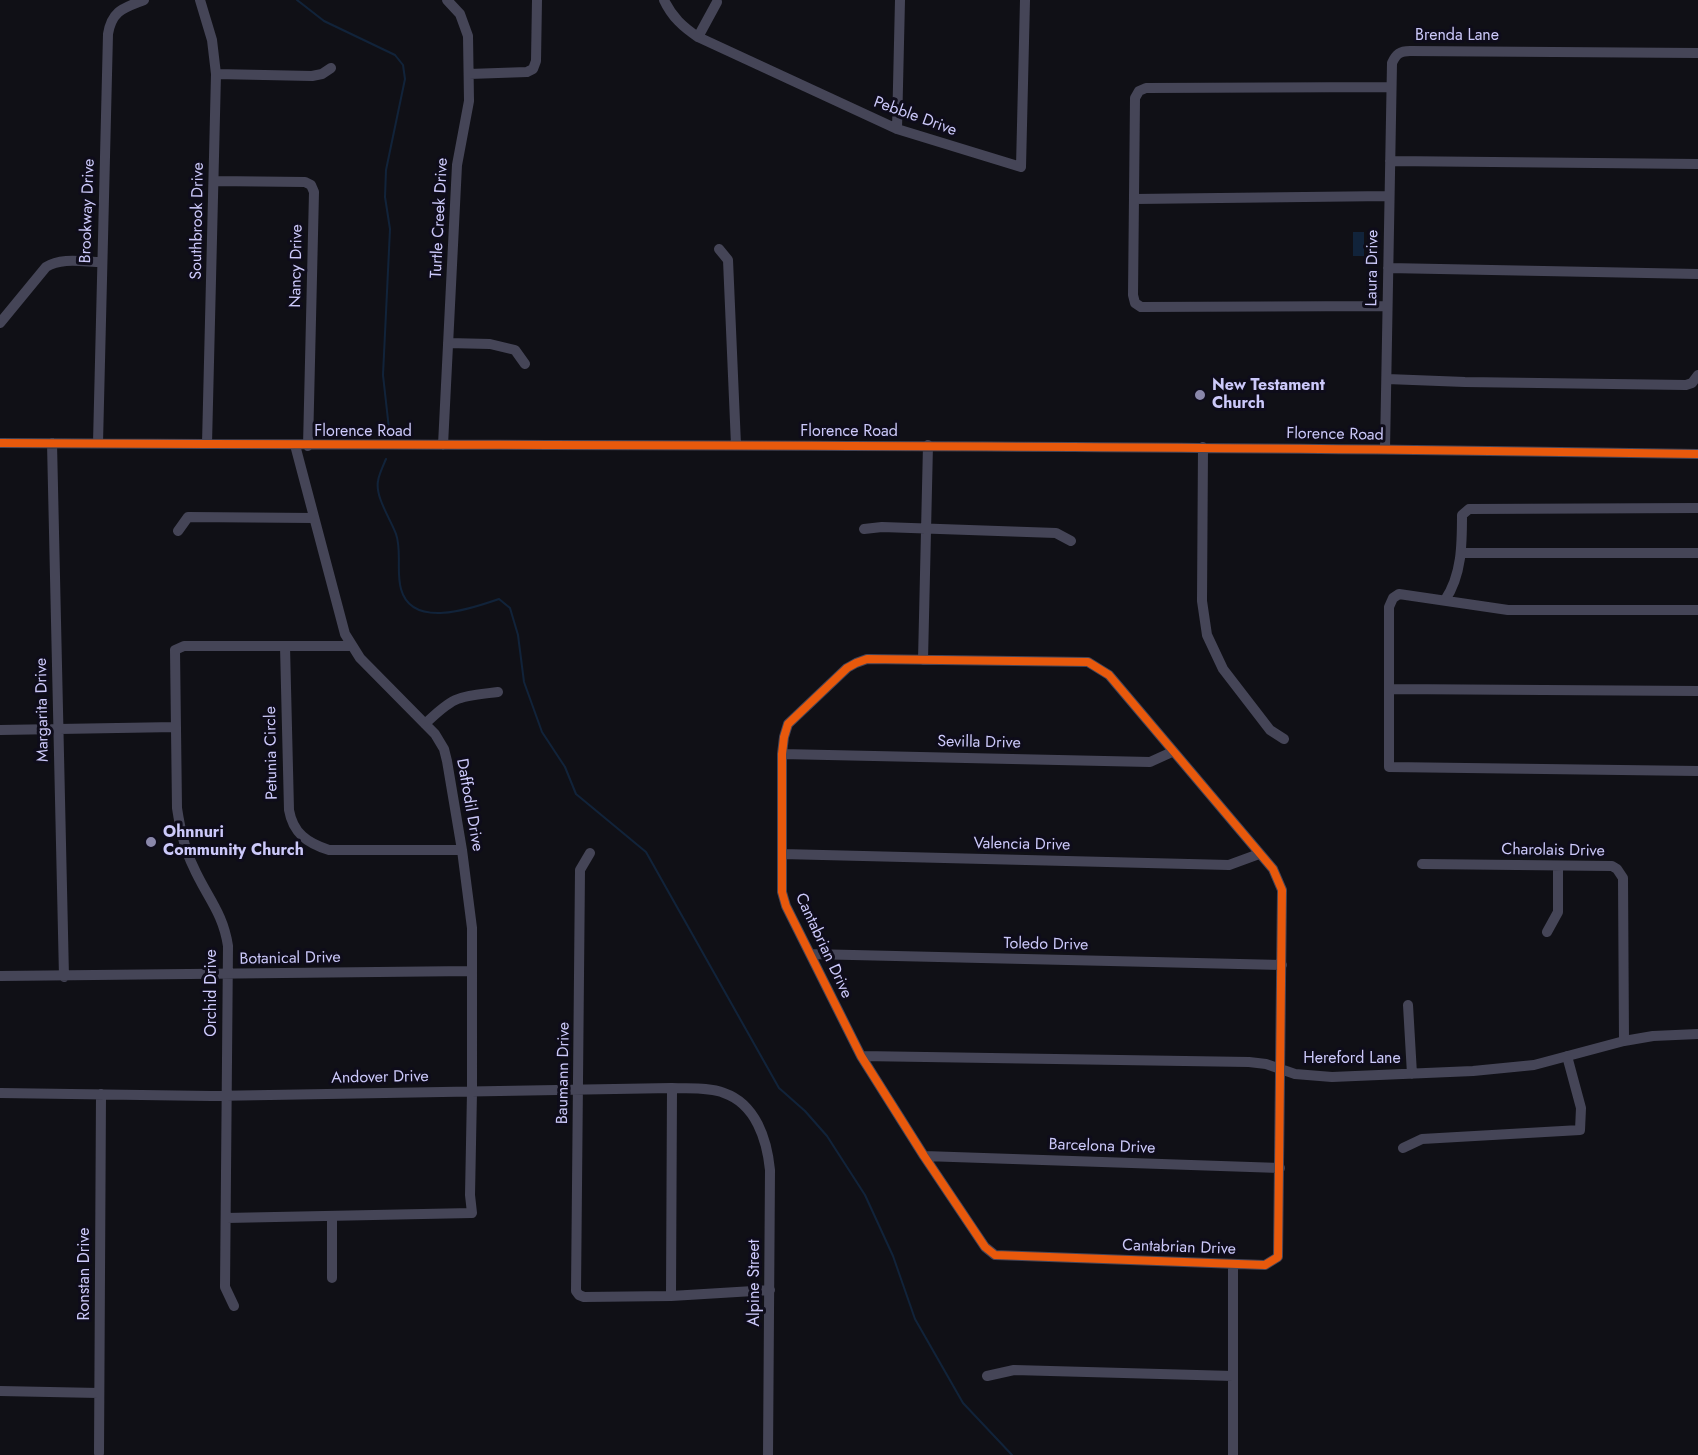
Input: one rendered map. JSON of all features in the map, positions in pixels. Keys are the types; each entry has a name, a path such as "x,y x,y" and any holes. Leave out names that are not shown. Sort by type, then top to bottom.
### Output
{"street":[{"name":"Brookway Drive","path":"98,443 110,25 118,12 144,0"},
{"name":"Southbrook Drive","path":"200,0 212,40 216,74 207,444"},
{"name":"Turtle Creek Drive","path":"442,445 458,165 469,101 468,36 460,14 447,0"},
{"path":"469,74 527,72 533,69 536,61 537,0"},
{"name":"Pebble Drive","path":"664,0 681,25 698,37 897,129 1021,167 1025,0"},
{"path":"897,129 900,0"},
{"path":"698,37 717,2"},
{"name":"Brenda Lane","path":"1392,87 1392,63 1398,53 1403,51 1698,53"},
{"path":"216,74 312,76 322,74 331,68"},
{"path":"1388,306 1141,307 1135,303 1133,295 1135,98 1139,91 1146,88 1392,87"},
{"name":"Laura Drive","path":"1385,449 1392,87"},
{"path":"1390,161 1698,164"},
{"name":"Nancy Drive","path":"214,181 305,182 311,185 314,192 308,446"},
{"path":"1135,199 1389,196"},
{"path":"719,249 728,260 736,445"},
{"path":"0,323 46,267 52,263 60,261 102,262"},
{"path":"1388,268 1698,274"},
{"path":"448,343 490,344 515,350 525,364"},
{"path":"1387,379 1686,385 1692,383 1698,375"},
{"name":"Florence Road","path":"0,443 308,446 928,445 1698,454"},
{"name":"Margarita Drive","path":"52,443 64,977"},
{"name":"Daffodil Drive","path":"295,445 345,634 351,646 440,742 447,761 472,928 470,1195 472,1213 332,1216"},
{"path":"923,660 928,445"},
{"path":"1203,447 1202,601 1206,635 1223,669 1270,730 1284,739"},
{"path":"1445,600 1452,591 1462,553 1462,515 1469,509 1698,508"},
{"path":"178,531 188,517 314,518"},
{"path":"864,529 882,527 1056,533 1071,541"},
{"path":"1462,553 1698,553"},
{"path":"1698,610 1508,610 1399,594 1389,607 1389,767 1698,771"},
{"name":"Orchid Drive","path":"234,1306 225,1287 228,946 223,922 193,867 179,823 175,650 184,646 351,646"},
{"name":"Petunia Circle","path":"285,646 289,810 291,821 298,833 312,844 328,849 462,850"},
{"name":"Cantabrian Drive","path":"867,659 1088,663 1109,675 1172,752 1273,870 1282,890 1278,1257 1265,1265 995,1255 985,1247 861,1056 784,899 782,754 788,724 848,668 867,659"},
{"path":"1389,689 1698,691"},
{"path":"425,724 446,703 455,699 498,692"},
{"path":"0,730 176,728"},
{"name":"Sevilla Drive","path":"782,754 1150,762 1172,752"},
{"name":"Baumann Drive","path":"590,853 580,870 576,1291 584,1296 671,1296"},
{"name":"Valencia Drive","path":"782,854 1229,865 1259,854"},
{"name":"Charolais Drive","path":"1422,864 1612,866 1621,873 1623,878 1624,1041"},
{"path":"1547,933 1558,912 1558,866"},
{"name":"Toledo Drive","path":"810,954 1282,965"},
{"name":"Botanical Drive","path":"0,976 472,971"},
{"path":"1408,1005 1412,1074"},
{"name":"Hereford Lane","path":"861,1056 1249,1062 1266,1064 1295,1074 1332,1077 1534,1065 1624,1041 1653,1036 1698,1034"},
{"path":"1403,1148 1422,1138 1580,1130 1581,1108 1567,1056"},
{"path":"672,1088 671,1296 770,1290"},
{"name":"Andover Drive","path":"0,1093 226,1096 707,1089 726,1094 752,1115"},
{"name":"Ronstan Drive","path":"99,1453 101,1094"},
{"name":"Alpine Street","path":"752,1115 761,1130 768,1152 770,1170 768,1455"},
{"name":"Barcelona Drive","path":"924,1156 1280,1167"},
{"path":"226,1218 332,1216 332,1278"},
{"path":"1233,1264 1233,1455"},
{"path":"987,1376 1014,1370 1233,1376"},
{"path":"0,1391 99,1392"}],"water":[{"path":"1353,232 1364,232 1364,256 1353,256"}],"waterway":[{"path":"297,0 324,21 395,55 403,65 405,79 386,170 385,197 390,229 383,375 390,438"},
{"path":"386,459 379,476 379,494 398,541 399,576 401,589 407,602 417,609 430,613 459,611 499,599 510,608 518,635 524,682 542,732 565,767 576,794 646,852 779,1088 805,1111 827,1136 865,1195 893,1256 915,1319 963,1403 1012,1455"}],"cycle path":[{"path":"0,443 1061,447 1698,454"},
{"path":"867,659 1088,662 1109,675 1273,869 1282,890 1278,1257 1265,1265 995,1255 985,1247 861,1056 786,906 782,892 782,754 788,724 847,668 867,659"}],"place":[{"name":"New Testament Church","path":"1200,395"},
{"name":"Ohnnuri Community Church","path":"151,842"}]}
